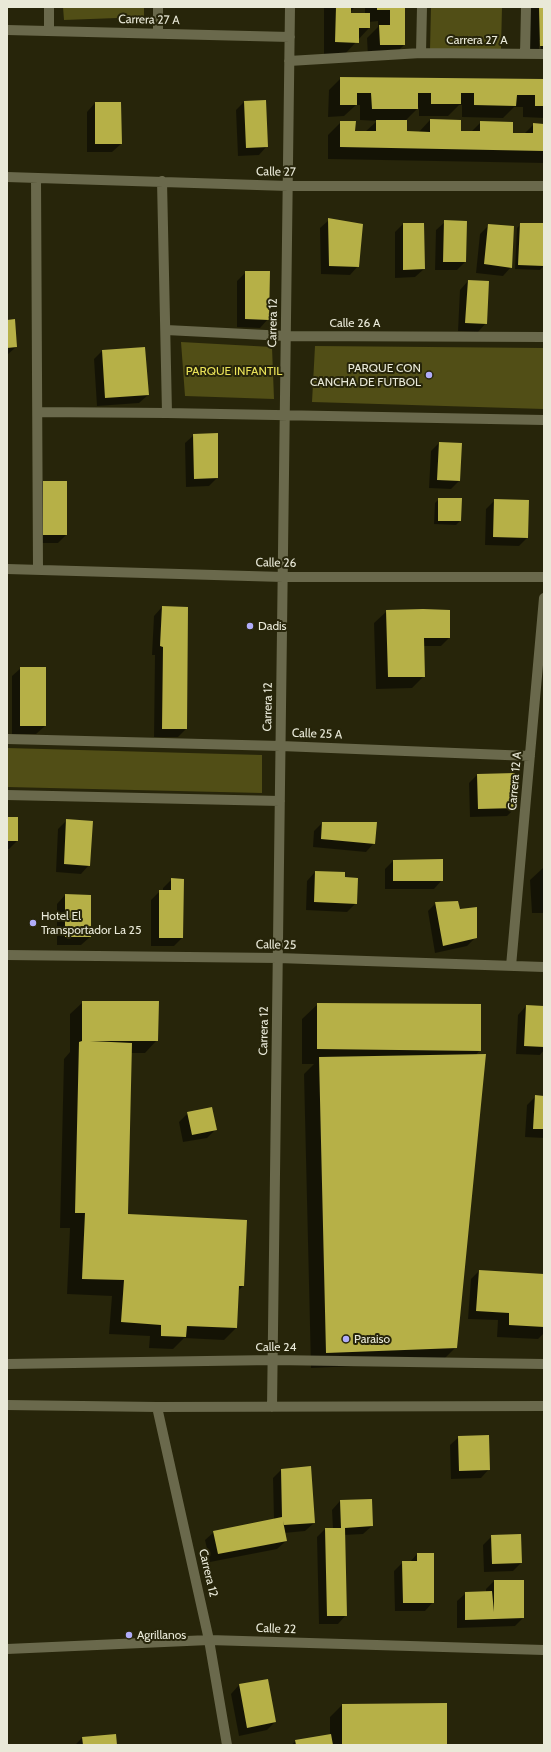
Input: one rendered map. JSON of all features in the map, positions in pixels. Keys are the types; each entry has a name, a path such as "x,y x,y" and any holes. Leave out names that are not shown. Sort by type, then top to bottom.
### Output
{"street":[{"path":"49,7 49,30"},
{"path":"158,7 158,33"},
{"name":"Carrera 12","path":"272,1407 290,7"},
{"path":"421,53 422,7"},
{"path":"526,7 526,54"},
{"name":"Carrera 27 A","path":"7,30 290,37"},
{"name":"Carrera 27 A","path":"289,61 421,53 544,54"},
{"name":"Calle 27","path":"7,177 288,186 544,186"},
{"path":"36,178 38,569"},
{"path":"162,182 167,413"},
{"name":"Calle 26 A","path":"166,330 286,336 544,337"},
{"path":"38,412 544,420"},
{"name":"Calle 26","path":"7,569 282,577 544,577"},
{"name":"Carrera 12 A","path":"511,966 544,598"},
{"name":"Calle 25 A","path":"7,739 281,746 530,756"},
{"path":"7,795 280,801"},
{"name":"Calle 25","path":"7,954 278,958 544,967"},
{"name":"Calle 24","path":"7,1364 273,1360 544,1364"},
{"path":"7,1405 158,1407 544,1406"},
{"name":"Carrera 12","path":"158,1407 209,1640 227,1745"},
{"name":"Calle 22","path":"7,1650 209,1640 544,1650"}],"green space":[{"path":"63,7 144,7 144,17 64,20"},
{"path":"431,7 502,7 501,49 430,50"},
{"name":"PARQUE INFANTIL","path":"181,342 272,347 274,399 185,396"},
{"name":"PARQUE CON CANCHA DE FUTBOL","path":"315,346 544,348 544,409 312,402"},
{"path":"7,748 262,755 262,793 7,787"}],"building":[{"path":"336,7 351,7 351,13 370,13 370,28 359,28 359,43 335,42"},
{"path":"377,7 405,7 405,45 380,45 379,25 390,25 390,10 377,10"},
{"path":"539,7 544,7 544,46 540,46"},
{"path":"340,77 544,79 544,106 535,106 535,95 517,95 516,106 474,105 474,93 461,93 461,104 431,104 431,93 418,93 418,109 372,109 371,93 357,93 357,105 340,105"},
{"path":"266,100 268,147 246,148 244,101"},
{"path":"95,102 121,102 122,144 95,144"},
{"path":"430,119 461,120 461,131 480,131 480,121 513,122 513,133 533,133 533,123 544,124 544,151 340,147 340,121 356,121 355,131 376,131 376,120 407,120 407,131 430,132"},
{"path":"328,218 363,224 359,267 329,266"},
{"path":"444,220 467,221 466,262 443,262"},
{"path":"403,223 424,223 425,269 403,270"},
{"path":"520,223 544,223 544,266 518,265"},
{"path":"488,224 514,226 512,268 484,264"},
{"path":"245,271 270,271 269,320 245,319"},
{"path":"468,280 489,281 487,324 465,323"},
{"path":"15,319 17,347 7,348 7,320"},
{"path":"145,347 149,395 105,398 102,350"},
{"path":"218,433 218,478 194,479 193,434"},
{"path":"439,442 462,443 460,481 437,480"},
{"path":"43,481 67,481 67,535 43,535"},
{"path":"438,498 462,498 461,521 438,521"},
{"path":"494,499 529,500 528,538 493,537"},
{"path":"162,606 188,607 187,729 162,729 163,647 160,646"},
{"path":"386,610 450,610 450,638 424,638 425,677 388,677"},
{"path":"20,667 46,667 46,726 20,726"},
{"path":"515,773 517,808 478,809 477,774"},
{"path":"7,817 18,817 18,841 7,841"},
{"path":"66,819 93,821 90,866 64,864"},
{"path":"322,822 377,822 375,844 321,839"},
{"path":"443,859 443,881 393,881 393,860"},
{"path":"315,871 345,872 345,877 358,878 357,904 314,902"},
{"path":"171,878 184,879 183,938 159,938 159,890 171,890"},
{"path":"65,894 91,895 91,937 65,937"},
{"path":"458,901 460,909 477,907 477,938 443,946 435,902"},
{"path":"82,1001 159,1001 158,1041 90,1041 132,1043 128,1214 247,1220 244,1286 239,1286 237,1328 187,1326 186,1337 161,1336 161,1325 121,1322 124,1280 82,1279 85,1213 75,1213 79,1042 82,1041"},
{"path":"317,1003 481,1004 481,1051 317,1049"},
{"path":"526,1005 544,1006 544,1047 524,1046"},
{"path":"486,1054 457,1348 326,1353 319,1057"},
{"path":"535,1095 544,1096 544,1129 533,1129"},
{"path":"212,1107 217,1130 192,1135 187,1112"},
{"path":"479,1270 544,1274 544,1327 509,1325 509,1313 476,1311"},
{"path":"489,1435 490,1470 459,1471 458,1436"},
{"path":"311,1466 315,1523 284,1525 283,1521 287,1541 218,1554 213,1531 282,1517 281,1469"},
{"path":"372,1499 373,1526 345,1528 347,1616 327,1616 325,1528 341,1528 340,1500"},
{"path":"521,1534 522,1563 492,1564 491,1535"},
{"path":"417,1553 434,1553 434,1603 403,1603 402,1561 417,1561"},
{"path":"494,1580 524,1580 524,1618 465,1620 465,1592 492,1591 494,1612"},
{"path":"268,1679 276,1722 247,1728 239,1684"},
{"path":"447,1703 447,1745 342,1745 342,1704"},
{"path":"116,1734 117,1745 83,1745 82,1737"},
{"path":"331,1734 333,1745 296,1745 295,1740"}],"place":[{"name":"PARQUE CON CANCHA DE FUTBOL","path":"429,375"},
{"name":"Dadis","path":"250,626"},
{"name":"Hotel El Transportador La 25","path":"33,923"},
{"name":"Paraiso","path":"346,1339"},
{"name":"Agrillanos","path":"129,1635"}]}
